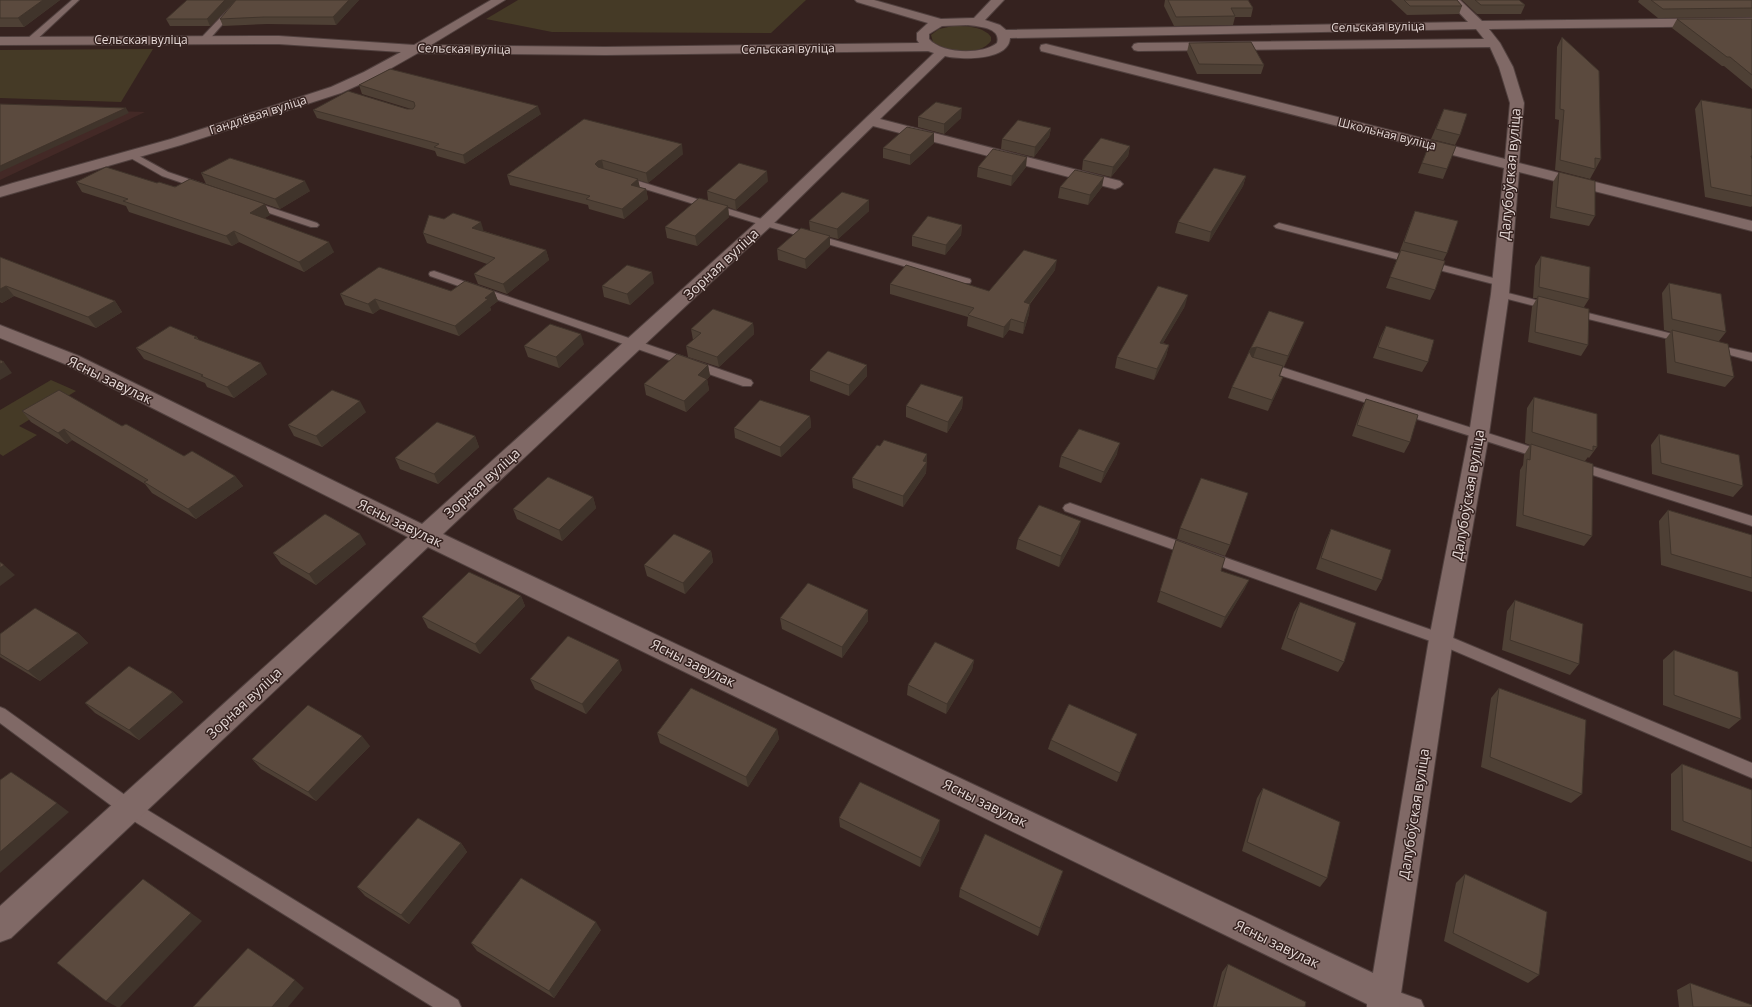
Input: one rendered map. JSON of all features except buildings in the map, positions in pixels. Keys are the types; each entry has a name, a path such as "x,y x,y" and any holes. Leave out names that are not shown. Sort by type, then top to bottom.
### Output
{"street":[{"name":"Гандлёвая вуліца","path":"0,192 249,119 336,90 416,49 500,0"},
{"path":"861,0 940,23"},
{"path":"977,22 998,0"},
{"name":"Далубоўская вуліца","path":"1384,1002 1441,639 1479,434 1501,289 1510,165 1517,103 1506,67 1494,43 1479,25 1453,0"},
{"path":"1003,39 998,48 987,52 972,55 956,54 935,49 923,40 923,33 929,27 940,23 964,21 977,22 998,29 1003,39 1034,47 1094,48"},
{"name":"Сельская вуліца","path":"1003,39 1479,25 1752,22"},
{"name":"Сельская вуліца","path":"0,41 279,40 416,49 606,51 935,49"},
{"name":"Сельская вуліца","path":"1126,47 1494,43"},
{"name":"Школьная вуліца","path":"1034,47 1752,226"},
{"name":"Зорная вуліца","path":"0,927 130,809 425,535 765,223 870,121 935,49"},
{"path":"870,121 1115,184"},
{"name":"Ясны завулак","path":"0,331 72,360 425,535 1384,1002"}],"lane":[{"path":"30,41 76,0"},
{"path":"204,40 241,0"},
{"path":"336,90 350,94"},
{"path":"130,154 165,174 210,190"},
{"path":"611,176 765,223 966,281"},
{"path":"240,200 314,225"},
{"path":"1279,226 1501,289 1752,357"},
{"path":"434,274 747,383"},
{"path":"1254,363 1752,521"},
{"path":"1070,508 1441,639 1752,771"},
{"path":"0,714 130,809 451,1007"},
{"path":"1384,1002 1414,1007"}],"shaded area":[{"path":"518,0 806,0 771,33 552,32 486,19"},
{"path":"953,26 979,29 988,33 991,37 991,41 986,46 971,51 954,50 933,42 931,35 939,29"},
{"path":"153,49 121,102 0,98 0,50"},
{"path":"0,107 145,112 0,180"},
{"path":"51,380 76,391 19,426 37,435 3,456 0,454 0,410"}]}
